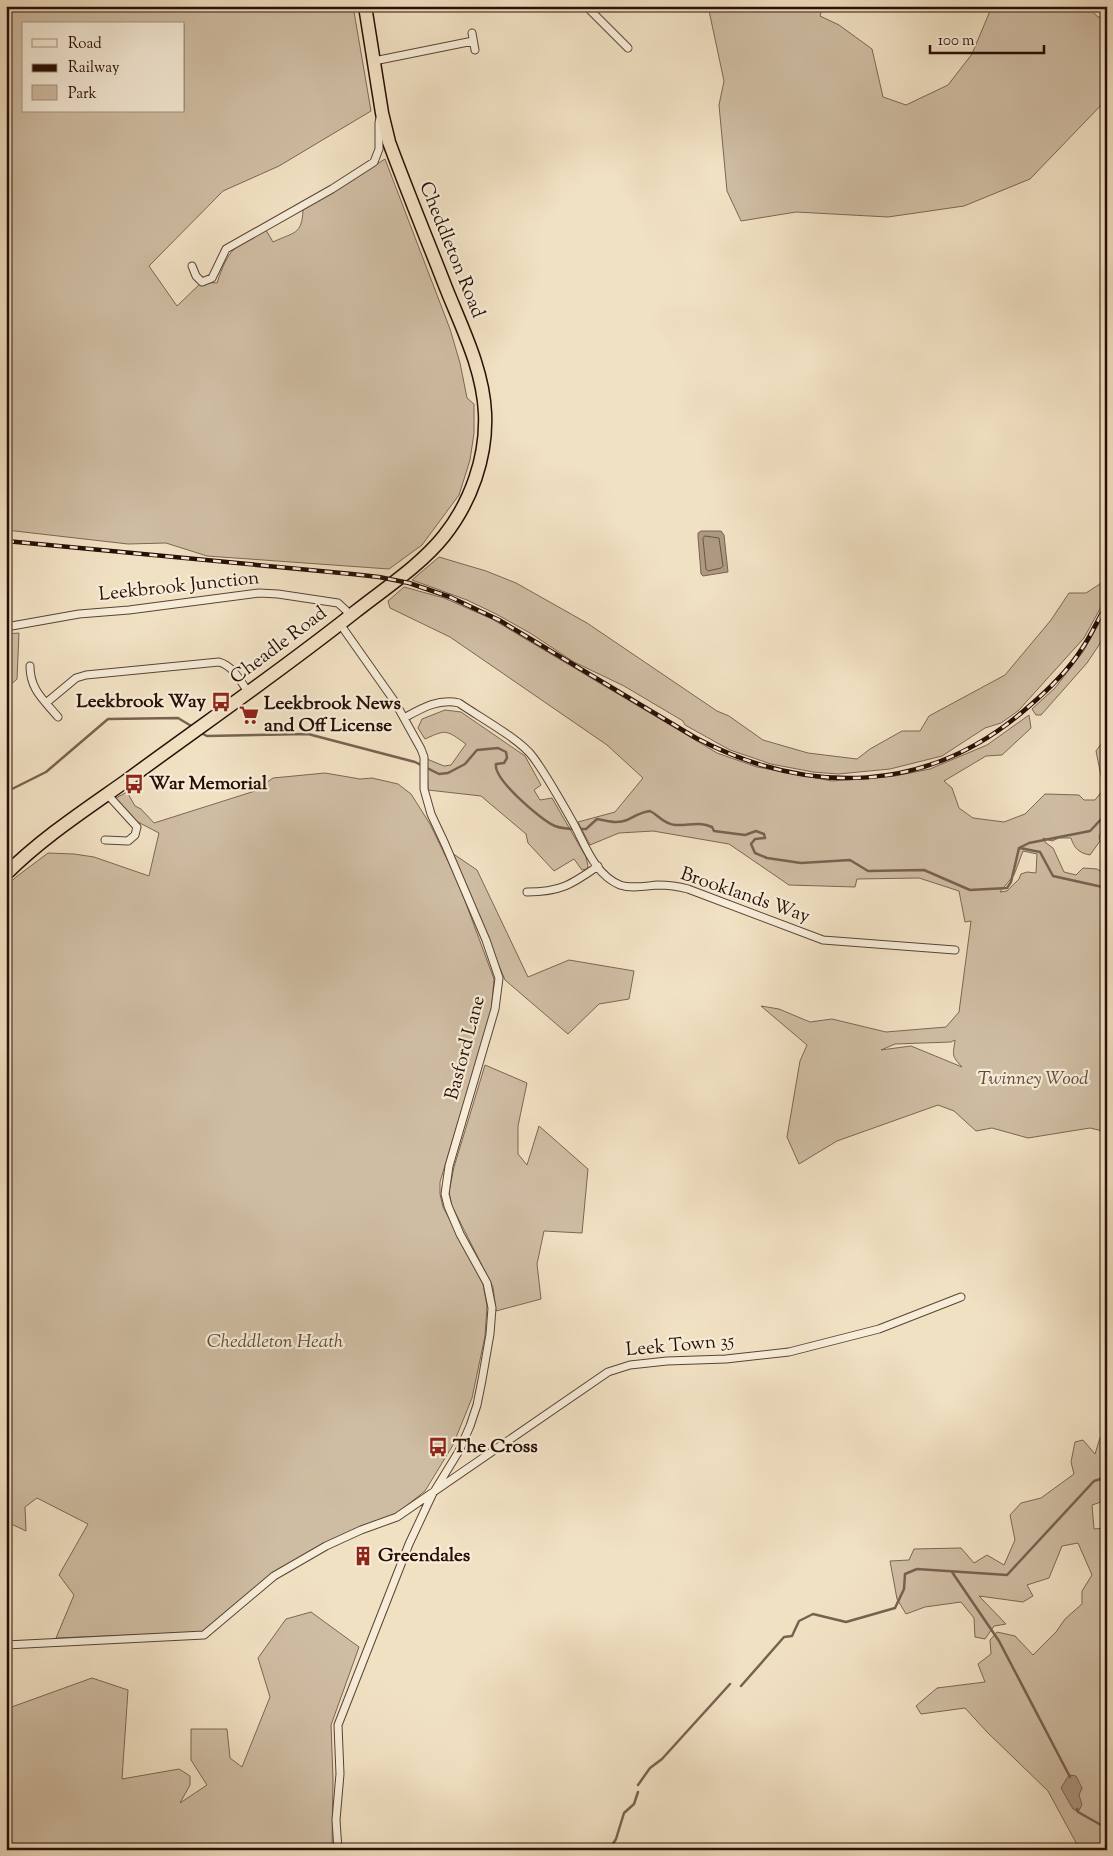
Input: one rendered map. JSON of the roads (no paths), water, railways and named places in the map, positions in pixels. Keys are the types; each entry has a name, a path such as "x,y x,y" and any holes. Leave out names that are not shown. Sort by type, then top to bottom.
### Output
{"highway":[{"name":"Cheddleton Road","path":"365,6 382,114 389,142 409,197 473,355 483,393 485,415 481,462 464,506"},
{"name":"Cheadle Road","path":"6,874 46,839 340,624 430,552 444,537 464,506"}],"street":[{"path":"586,6 628,48"},
{"path":"472,33 475,50"},
{"path":"374,61 474,42"},
{"path":"192,266 196,276 202,282 212,278 226,249 332,189 374,162 379,149 379,123 382,114"},
{"name":"Leekbrook Junction","path":"6,627 79,614 129,610 259,593 338,603 351,615"},
{"name":"Basford Lane","path":"338,1850 336,1820 340,1774 338,1725 409,1544 432,1495 459,1451 472,1419 482,1380 490,1334 492,1308 487,1283 460,1234 445,1194 449,1166 495,1009 499,978 486,940 431,814 424,789 424,757 421,749 373,668 340,624"},
{"path":"46,703 76,678 86,675 219,662 231,668 248,692"},
{"path":"30,666 31,683 58,716"},
{"name":"Brooklands Way","path":"404,718 419,709 443,701 459,703 527,750 572,820 581,840 598,866 606,876 621,885 631,887 673,886 688,889 824,940 955,950"},
{"path":"106,840 128,841 135,835 137,827 130,817 107,794"},
{"path":"527,892 545,892 561,889 598,866"},
{"name":"Leek Town 35","path":"6,1645 204,1635 274,1576 326,1546 398,1517 608,1372 630,1365 667,1361 726,1359 789,1352 879,1330 961,1297"}],"water":[{"path":"701,531 721,531 724,535 728,572 703,576 701,574 698,533"},
{"path":"1069,1775 1076,1776 1082,1788 1079,1795 1082,1805 1078,1812 1073,1809 1061,1788"}],"waterway":[{"path":"6,792 46,772 108,719 178,718 193,727"},
{"path":"201,733 207,736 308,734 415,762 439,774 448,773 465,764 477,750 498,748 506,752 507,758 504,763 496,764 497,771 502,779 529,808 555,826 570,829 586,829 597,819 620,822 650,811 664,821 675,825 703,824 712,827 714,831 745,835 756,831 764,834 765,838 755,839 751,844 755,853 767,858 801,863 850,860 868,871 924,870 970,890 1007,888 1011,882 1019,848 1029,843 1090,831 1107,813"},
{"path":"1020,848 1040,852 1053,876 1107,888"},
{"path":"741,1686 784,1637 792,1636 799,1621 813,1614 846,1622 895,1608 904,1589 905,1574 917,1569 1007,1575 1094,1481 1107,1477"},
{"path":"952,1572 999,1641 1070,1777"},
{"path":"638,1785 650,1768 662,1759 730,1684"},
{"path":"609,1850 616,1839 624,1813 634,1804 638,1792"},
{"path":"1077,1809 1078,1812 1101,1825 1107,1832"}],"railway":[{"path":"6,541 352,574 409,583 450,597 499,620 696,738 739,757 782,770 825,777 867,777 909,771 950,757 989,736 1027,708 1063,674 1085,645 1107,604"}],"place":[{"name":"Leekbrook Way","path":"221,702"},
{"name":"Leekbrook News and Off License","path":"249,715"},
{"name":"War Memorial","path":"134,784"},
{"name":"The Cross","path":"438,1447"},
{"name":"Greendales","path":"363,1556"}],"park label":[{"name":"Twinney Wood","path":"1033,1079"},
{"name":"Cheddleton Heath","path":"275,1342"}]}
